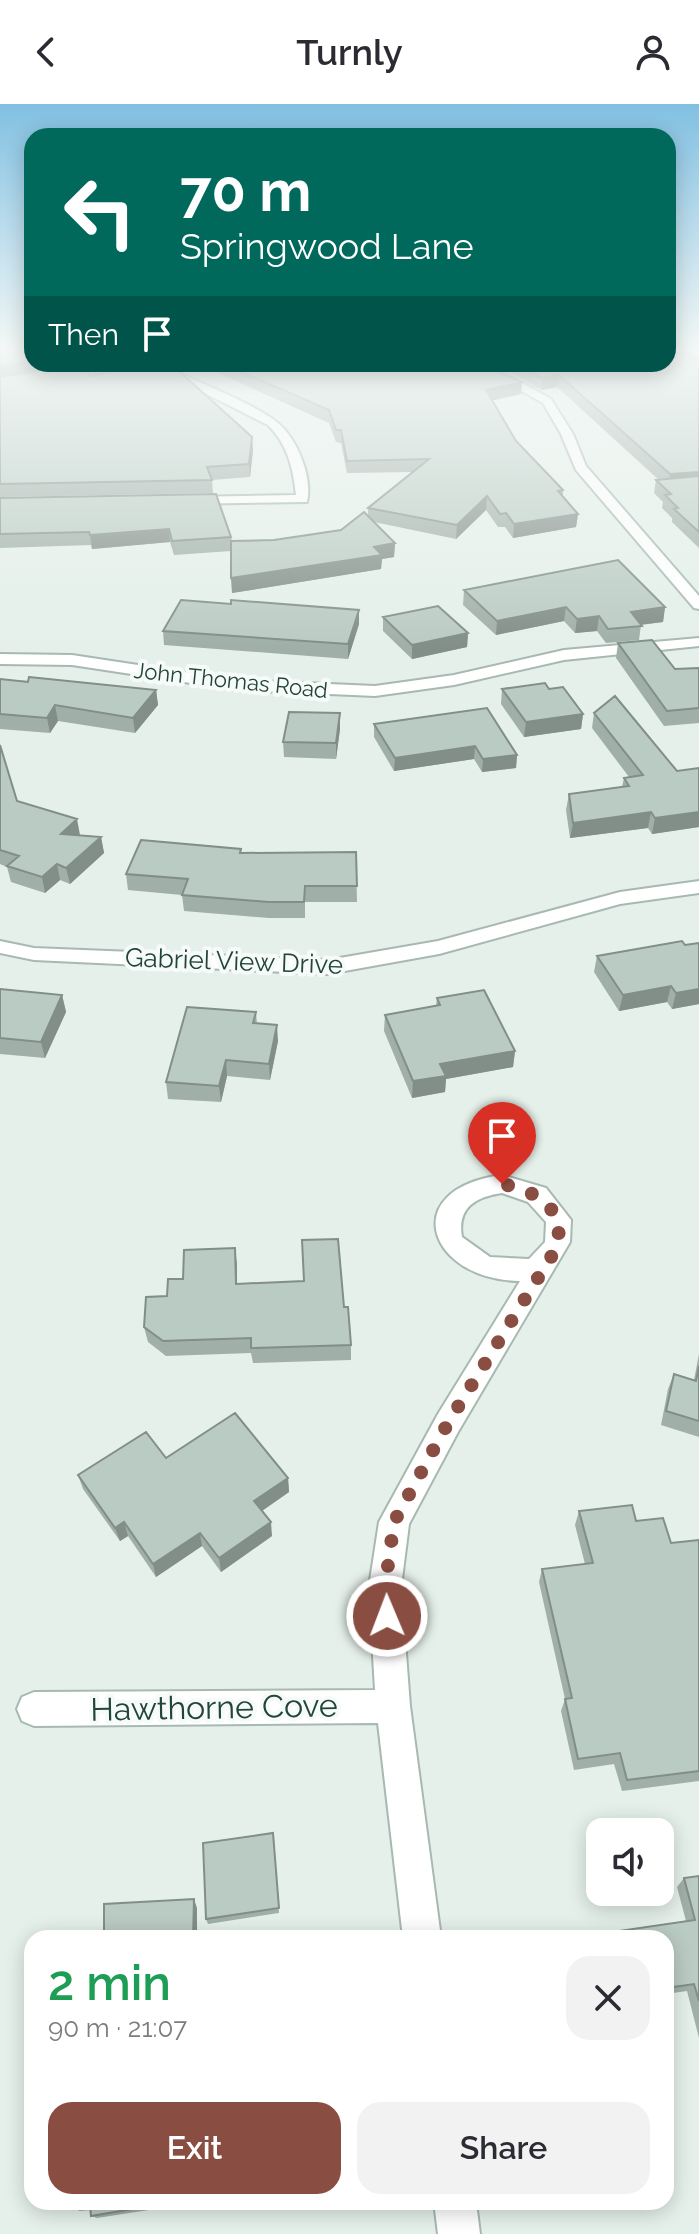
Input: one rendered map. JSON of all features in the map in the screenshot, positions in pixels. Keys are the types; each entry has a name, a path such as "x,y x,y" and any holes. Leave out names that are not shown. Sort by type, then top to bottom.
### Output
{"street":[{"path":"166,501 303,499 293,448"},
{"path":"572,448 580,467 699,605"},
{"name":"John Thomas Road","path":"0,659 72,660 237,685 375,691 448,681 564,655 699,642"},
{"name":"Gabriel View Drive","path":"0,947 34,954 96,957 328,967 366,964 482,939 623,897 699,887"},
{"path":"421,1930 393,1706 385,1587 394,1522 448,1423 556,1249 559,1220 537,1195 502,1184 484,1185 468,1191 448,1213 450,1241 475,1265 511,1272 530,1269 546,1261"},
{"name":"Hawthorne Cove","path":"34,1709 393,1706"},
{"path":"456,2210 459,2234"}],"building":[{"path":"0,448 251,448 249,464 207,467 212,480 0,484"},
{"path":"345,448 523,448 563,490 558,491 578,514 514,524 506,513 500,514 487,496 457,525 368,508 429,459 347,461"},
{"path":"641,448 699,448 699,472 670,474"},
{"path":"699,476 699,532 674,509 678,508 665,495 671,494 656,480"},
{"path":"216,494 231,537 172,541 169,529 90,535 89,532 0,534 0,498"},
{"path":"364,512 395,543 374,547 382,555 231,578 231,541 274,540 341,530"},
{"path":"618,560 665,607 631,612 642,626 608,629 599,616 577,619 566,607 497,621 464,590"},
{"path":"181,600 231,604 231,600 359,610 348,644 163,631"},
{"path":"438,606 468,633 412,645 383,617"},
{"path":"652,640 675,669 699,668 699,708 667,711 618,643"},
{"path":"29,677 156,690 133,718 55,705 47,718 0,714 0,679 28,682"},
{"path":"545,683 549,689 563,687 583,714 526,722 502,689"},
{"path":"615,696 677,771 699,768 699,812 655,818 651,812 573,823 569,794 629,786 624,778 643,775 594,713"},
{"path":"487,708 517,755 483,759 475,746 395,758 374,724"},
{"path":"289,712 340,713 336,743 283,742"},
{"path":"0,745 17,801 77,819 61,834 101,837 66,868 57,864 42,877 7,866 19,856 0,850"},
{"path":"141,840 241,849 240,853 356,852 357,886 305,886 304,902 182,895 188,879 126,874"},
{"path":"682,941 685,945 699,943 699,989 676,993 671,986 623,995 597,956"},
{"path":"0,989 62,995 41,1042 0,1038"},
{"path":"484,990 515,1051 440,1064 446,1076 413,1081 385,1015 440,1005 437,998"},
{"path":"187,1007 256,1012 253,1023 277,1025 269,1064 226,1060 219,1086 166,1082"},
{"path":"338,1239 351,1345 251,1348 251,1338 163,1341 144,1327 146,1297 167,1296 168,1279 183,1279 184,1250 235,1248 236,1284 304,1281 302,1240"},
{"path":"699,1366 699,1421 666,1411 674,1374 696,1381"},
{"path":"235,1413 288,1478 254,1501 271,1522 219,1558 200,1533 153,1564 124,1522 115,1528 78,1475 146,1432 166,1458"},
{"path":"632,1505 636,1521 663,1518 671,1543 699,1540 699,1771 627,1780 620,1753 578,1759 565,1699 572,1698 542,1569 593,1563 579,1511"},
{"path":"273,1833 279,1908 206,1919 203,1843"},
{"path":"699,1876 699,2001 694,1984 674,1987 674,1930 626,1930 695,1920 684,1878"},
{"path":"194,1899 193,1930 104,1930 104,1904"},
{"path":"90,2210 126,2210 91,2216"}],"route":[{"path":"387,1616 385,1587 394,1522 448,1423 556,1249 560,1235 559,1220 545,1201 520,1187 502,1184"}]}
